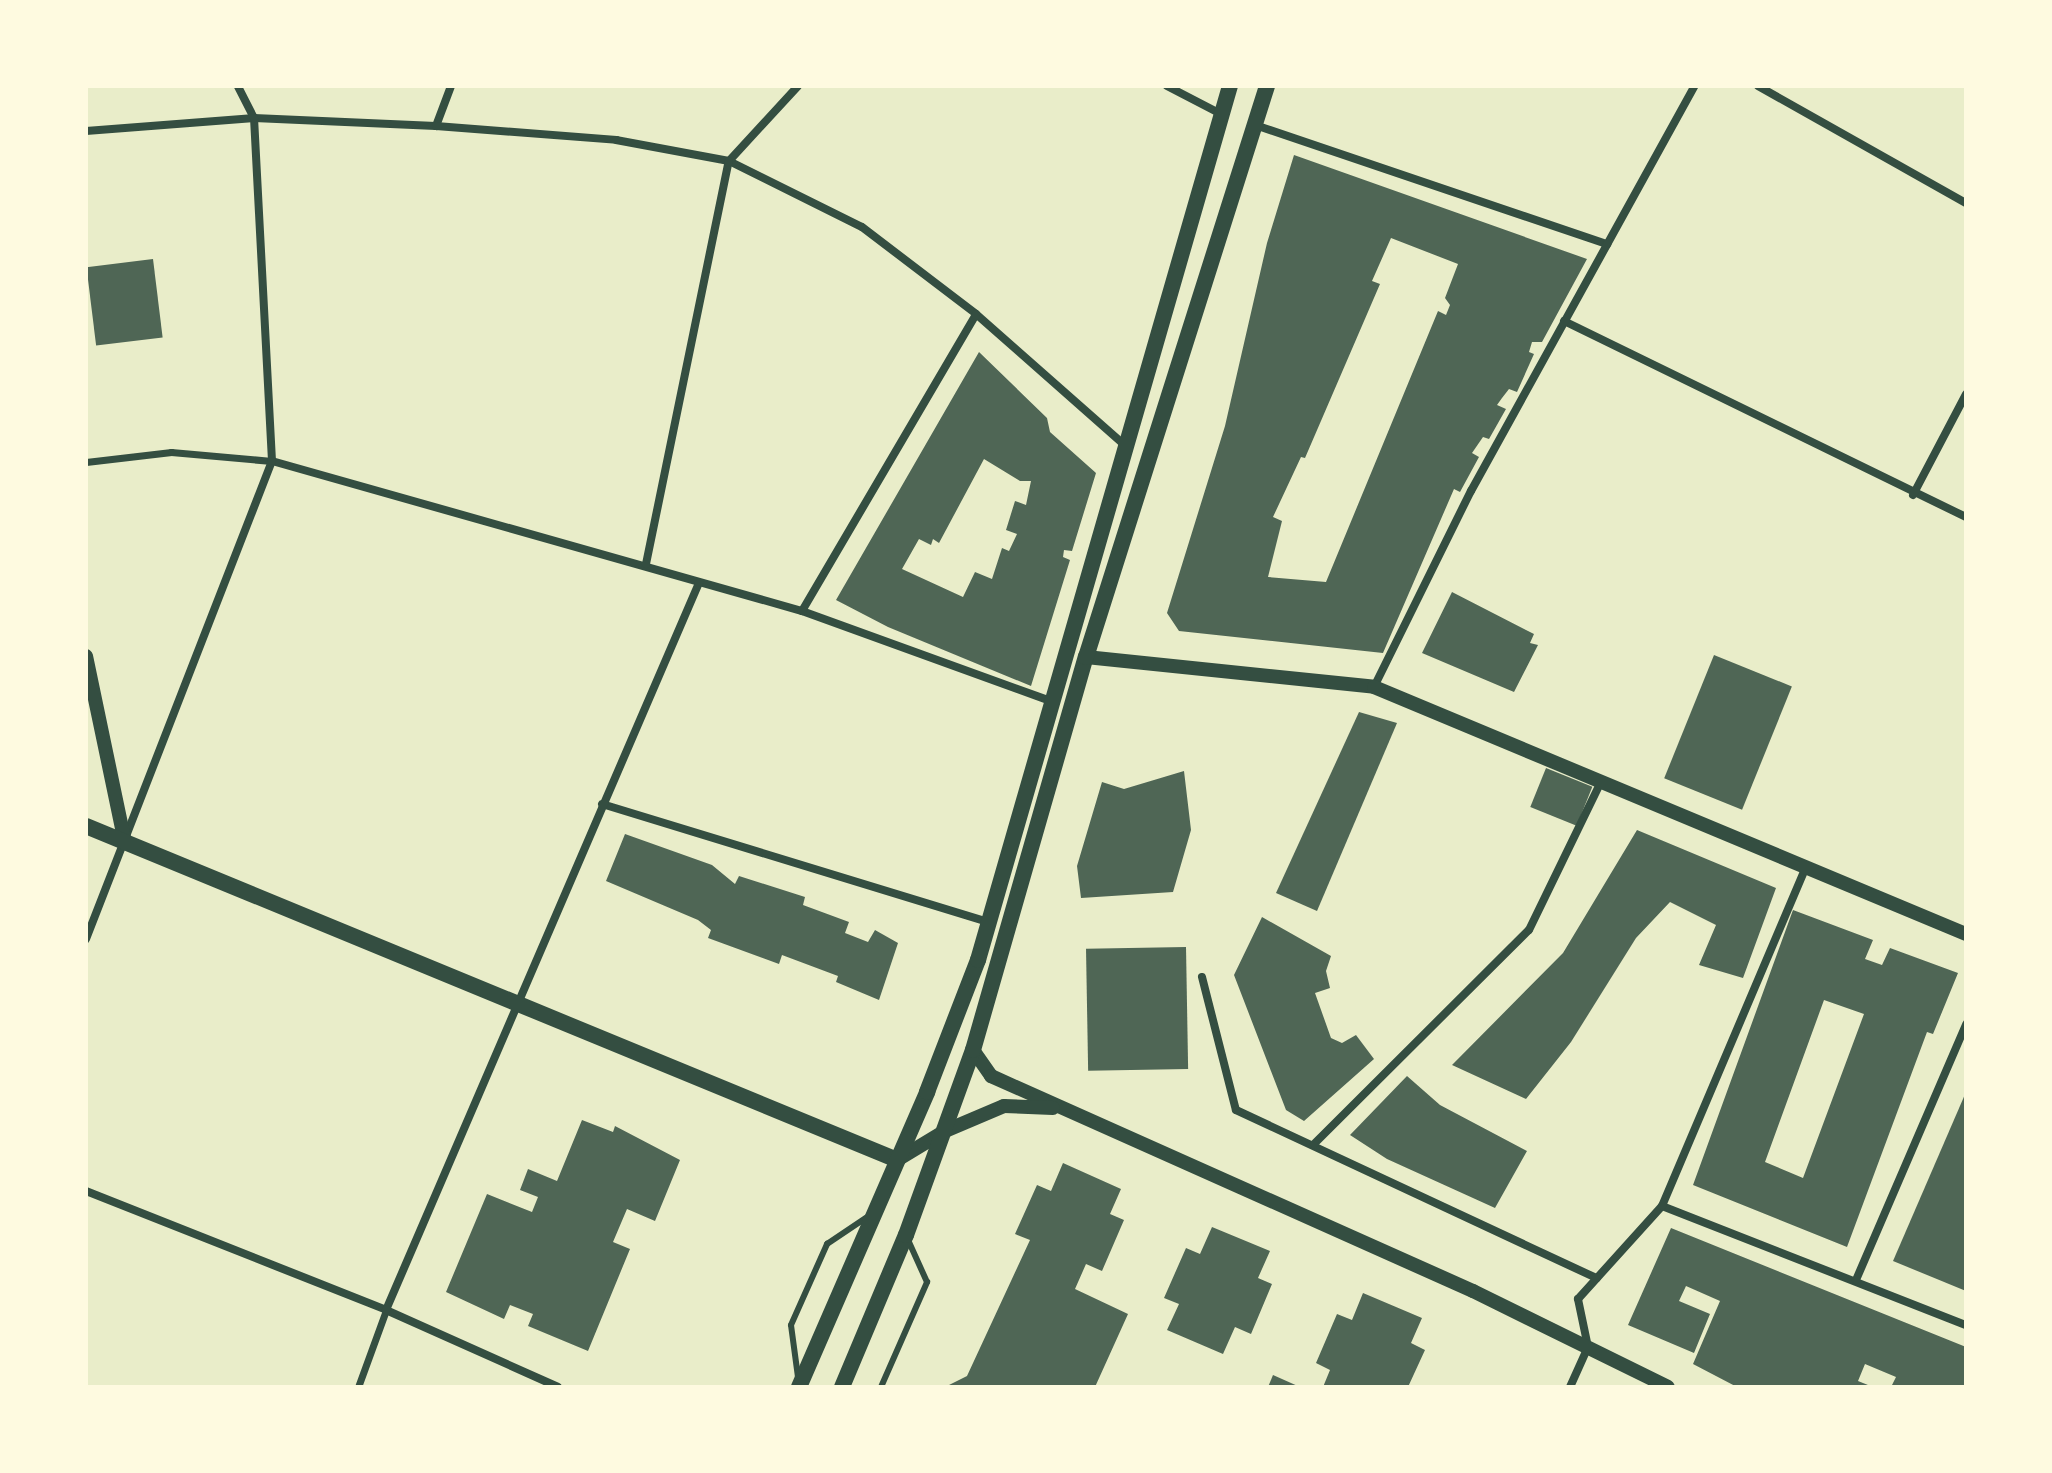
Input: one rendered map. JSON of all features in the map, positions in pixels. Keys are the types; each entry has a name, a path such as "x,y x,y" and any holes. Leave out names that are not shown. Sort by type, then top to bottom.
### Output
{"main road":[{"path":"799,1386 897,1160 989,922 1230,86"},
{"path":"842,1387 906,1235 973,1050 1086,657 1267,86"},
{"path":"86,826 897,1160"}],"street":[{"path":"86,939 272,461 254,118 238,86"},
{"path":"436,126 451,86"},
{"path":"646,564 729,161 798,86"},
{"path":"1167,86 1223,115"},
{"path":"1374,687 1564,321 1695,86"},
{"path":"1758,86 1966,203"},
{"path":"86,131 254,118 436,126 616,140 729,161 862,227 976,314 1127,447"},
{"path":"1255,125 1607,244"},
{"path":"802,611 976,314"},
{"path":"1564,321 1913,495 1966,517"},
{"path":"1913,495 1966,394"},
{"path":"86,462 171,452 272,461 646,564 699,583 802,611 1053,702"},
{"path":"358,1387 386,1310 515,1004 699,583"},
{"path":"86,656 125,843"},
{"path":"1086,657 1374,687 1600,784 1966,934"},
{"path":"1314,1144 1529,930 1600,784"},
{"path":"602,804 989,922"},
{"path":"1570,1387 1588,1347 1578,1299 1662,1206 1806,866"},
{"path":"1202,977 1236,1110 1597,1278"},
{"path":"1856,1280 1966,1024"},
{"path":"973,1050 991,1076 1588,1347 1668,1387"},
{"path":"897,1160 945,1131 1004,1106 1061,1108"},
{"path":"86,1191 386,1310 558,1387"},
{"path":"1662,1206 1966,1325"}],"lane":[{"path":"799,1386 791,1325 827,1244 876,1211"},
{"path":"881,1387 927,1282 906,1235"}],"building":[{"path":"1294,155 1587,259 1542,342 1532,342 1529,352 1534,354 1517,392 1509,389 1502,398 1497,405 1506,409 1489,439 1483,437 1472,453 1479,457 1460,492 1454,489 1383,653 1179,631 1167,613 1225,426 1267,243","holes":["1391,238 1458,264 1445,298 1450,305 1446,315 1438,311 1326,582 1268,577 1282,521 1273,517 1301,457 1305,458 1380,284 1372,281"]},
{"path":"153,259 163,337 96,346 86,267"},
{"path":"979,352 1047,418 1050,432 1096,473 1072,551 1064,550 1063,557 1070,560 1031,686 888,627 836,600","holes":["984,459 1020,481 1031,481 1026,505 1015,501 1006,530 1017,534 1009,551 1002,548 992,579 975,572 963,597 902,569 919,539 931,545 933,539 939,543"]},
{"path":"1452,592 1534,634 1530,643 1538,645 1514,692 1422,653"},
{"path":"1714,655 1792,686 1742,810 1664,778"},
{"path":"1359,712 1397,723 1317,911 1276,893"},
{"path":"1546,768 1592,787 1577,826 1530,807"},
{"path":"1184,771 1191,830 1173,892 1081,898 1077,866 1102,782 1124,789"},
{"path":"1637,830 1776,888 1743,978 1699,965 1716,925 1670,902 1636,938 1571,1042 1526,1099 1452,1065 1563,953"},
{"path":"625,834 712,865 735,884 739,876 805,897 803,905 849,922 845,933 868,942 875,930 898,943 879,1000 836,982 838,976 782,955 779,964 708,938 711,930 698,920 606,881"},
{"path":"1793,910 1873,940 1865,959 1882,965 1890,948 1958,973 1933,1034 1927,1032 1847,1247 1693,1185","holes":["1824,1000 1864,1014 1803,1178 1765,1162"]},
{"path":"1262,917 1331,956 1326,971 1330,988 1315,993 1331,1038 1342,1043 1356,1035 1374,1059 1304,1121 1286,1110 1234,975"},
{"path":"1186,947 1188,1069 1088,1071 1086,949"},
{"path":"1407,1076 1440,1105 1527,1151 1495,1208 1387,1159 1350,1135"},
{"path":"1966,1092 1966,1291 1893,1261"},
{"path":"582,1120 613,1132 615,1126 680,1160 655,1221 627,1209 613,1242 630,1249 588,1351 528,1326 533,1314 510,1305 504,1319 446,1292 487,1194 532,1212 538,1197 520,1190 528,1169 557,1181"},
{"path":"1063,1163 1121,1189 1110,1214 1124,1220 1102,1271 1086,1264 1075,1289 1128,1314 1095,1387 945,1387 967,1376 1030,1240 1015,1234 1037,1185 1051,1191"},
{"path":"1212,1227 1270,1251 1258,1278 1272,1284 1251,1334 1235,1327 1223,1354 1167,1330 1179,1304 1164,1298 1186,1248 1200,1254"},
{"path":"1671,1228 1966,1347 1966,1387 1891,1387 1896,1377 1865,1364 1858,1381 1873,1387 1737,1387 1693,1364 1720,1301 1686,1286 1679,1301 1710,1314 1694,1353 1628,1325"},
{"path":"1363,1293 1422,1318 1411,1343 1425,1350 1408,1387 1323,1387 1330,1370 1316,1363 1337,1314 1352,1320"},
{"path":"1273,1375 1300,1387 1268,1387"}]}
